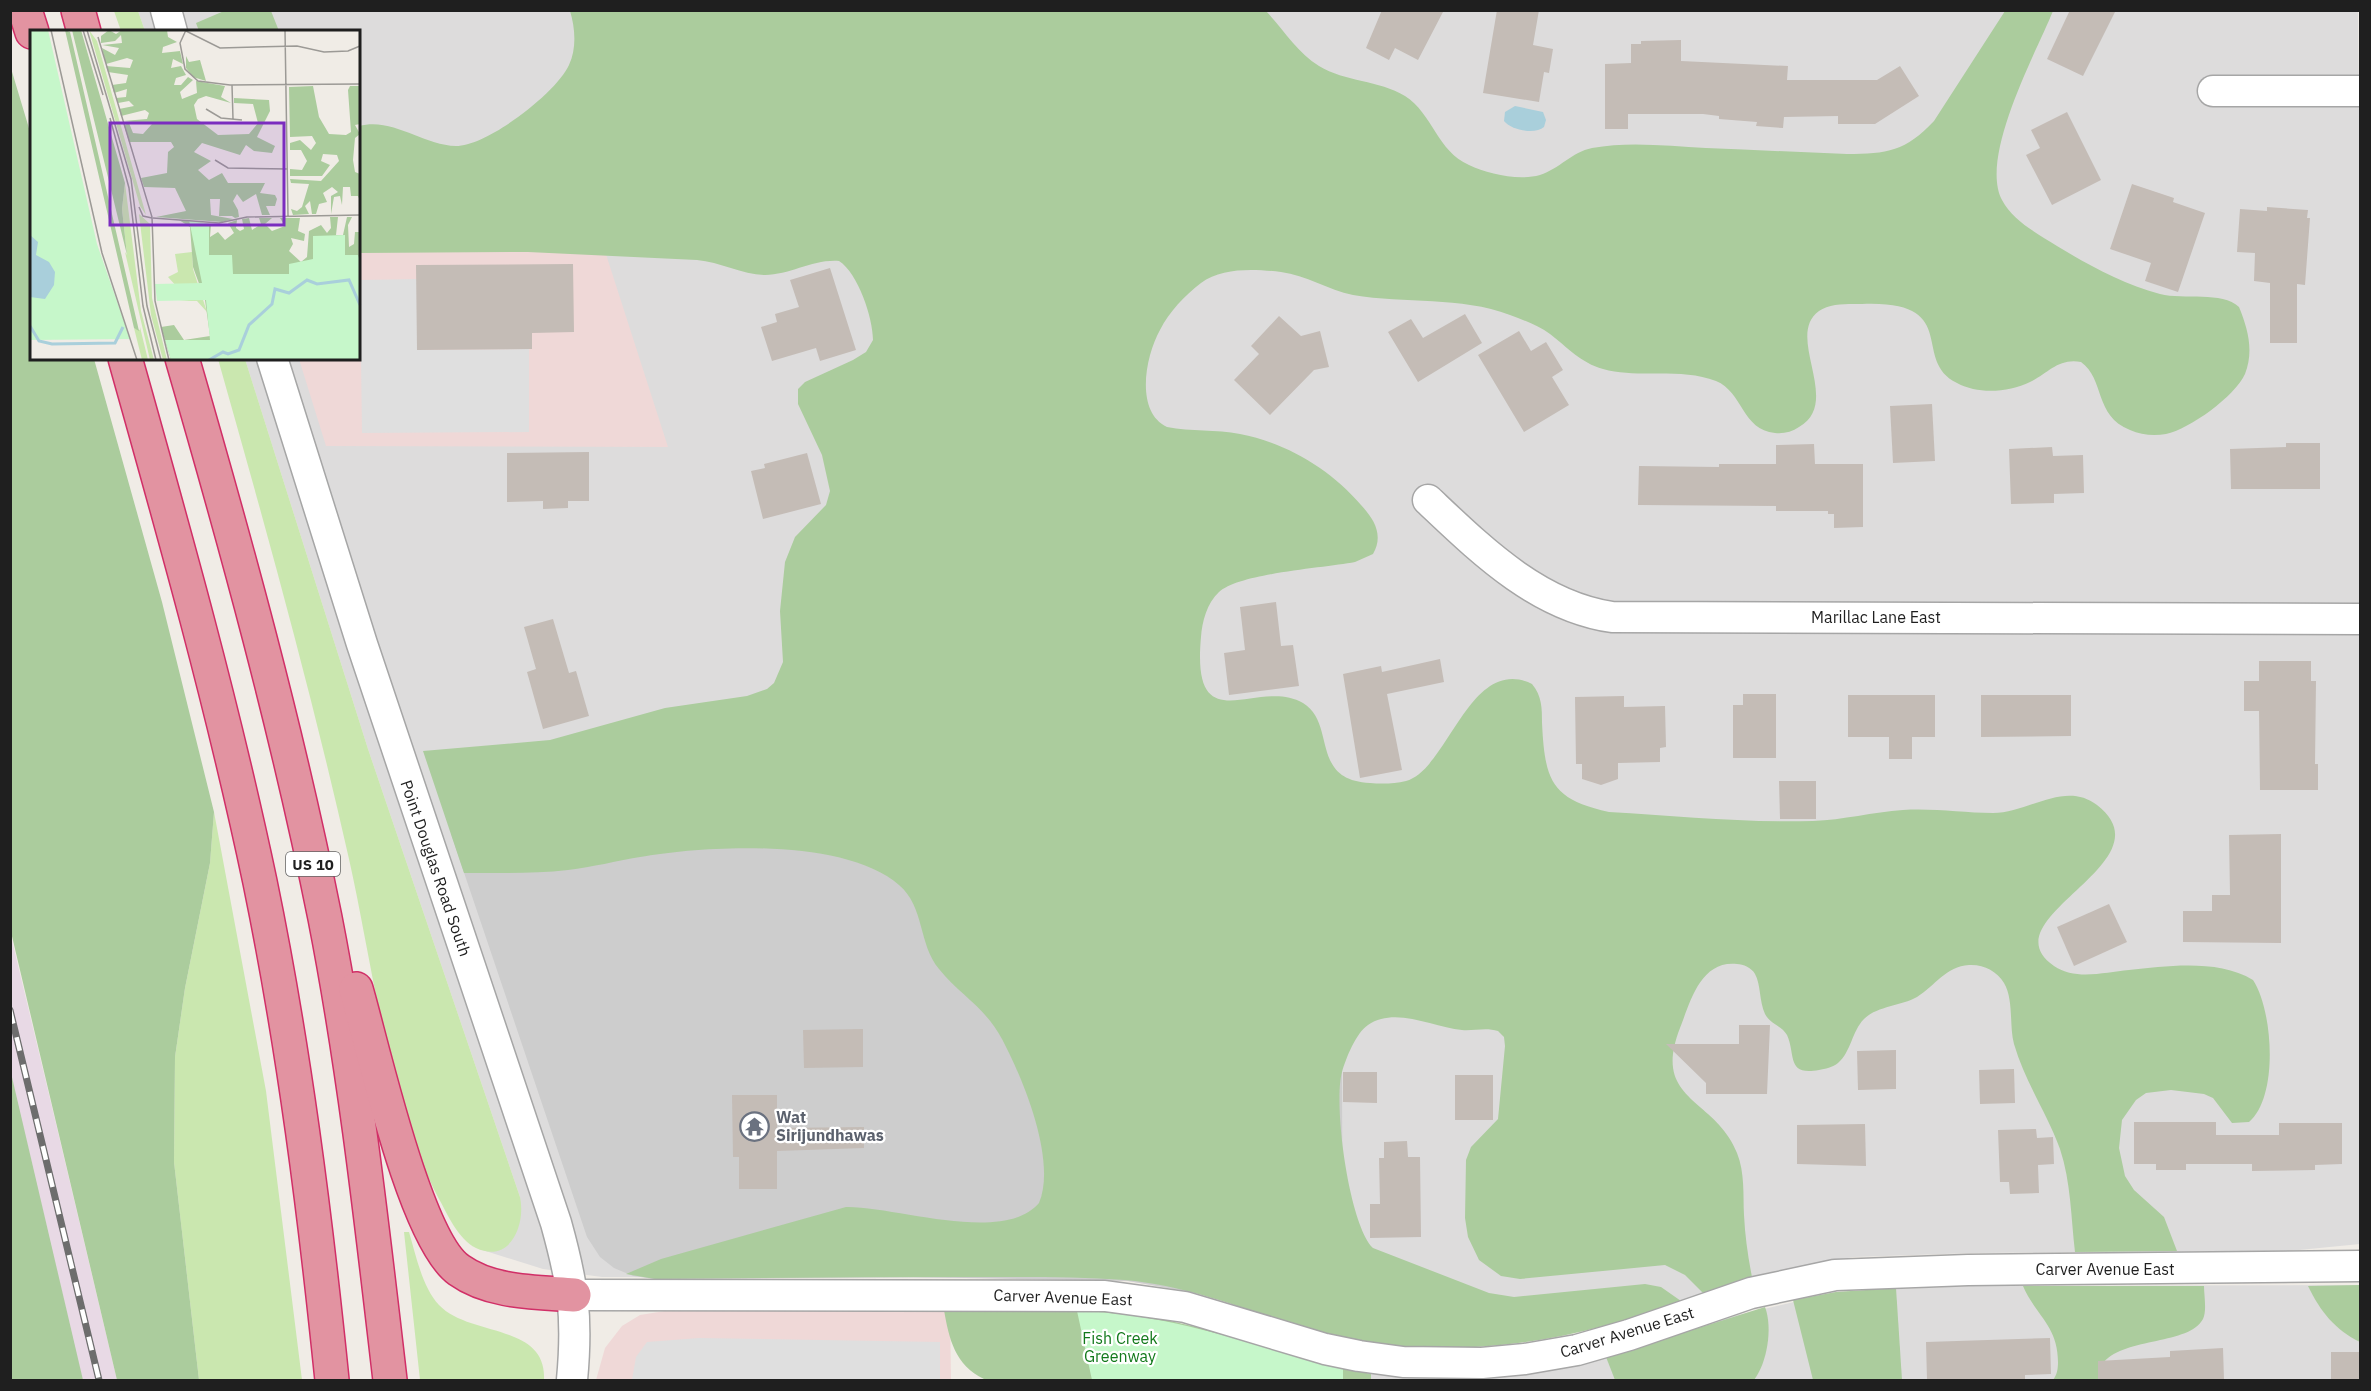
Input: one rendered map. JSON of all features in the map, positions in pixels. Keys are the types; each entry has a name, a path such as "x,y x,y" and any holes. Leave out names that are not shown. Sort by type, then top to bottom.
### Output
{"highway":[{"path":"25,10 31,30"},
{"path":"78,10 83,30"},
{"path":"126,360 219,702 260,884 297,1086 332,1380"},
{"name":"US 10","path":"183,360 264,651 293,766 342,1014 371,1217 390,1380"},
{"path":"293,766 392,1117 434,1240 452,1264 481,1281 515,1290 574,1295"}],"street":[{"path":"165,10 171,30"},
{"path":"2213,91 2361,92"},
{"name":"Point Douglas Road South","path":"273,360 373,678 561,1240 574,1295 576,1329 572,1380"},
{"name":"Marillac Lane East","path":"1428,500 1486,553 1528,584 1572,606 1611,616 2361,619"},
{"name":"Carver Avenue East","path":"574,1295 1105,1296 1185,1307 1307,1344 1359,1356 1403,1362 1482,1363 1525,1359 1577,1350 1639,1332 1751,1293 1844,1274 1968,1270 2361,1266"}],"shaded area":[{"path":"138,11 2358,11 2360,1244 2289,1251 1974,1253 1853,1257 1766,1273 1717,1288 1639,1317 1478,1347 1386,1344 1328,1334 1209,1295 1128,1281 1068,1278 602,1277 543,1269 476,1248 489,1251 520,1197 368,749 245,360 360,360 360,30 145,30"},
{"path":"360,245 603,245 668,447 326,446 299,360 360,360"},
{"path":"417,279 417,350 529,349 529,432 362,433 360,280"},
{"path":"1341,824 1343,1337 1296,1325 1209,1295 1128,1281 913,1277 655,1279 633,1276 614,1268 600,1257 587,1237 451,834"},
{"path":"10,932 57,1128 117,1380 11,1380"},
{"path":"2360,1285 2360,1380 1343,1380 1343,1368 1391,1376 1432,1377 1606,1357 1734,1316 1836,1292 1968,1286"},
{"path":"671,1310 950,1310 951,1380 596,1380 605,1348 622,1326 640,1315"},
{"path":"699,1338 940,1342 940,1380 632,1380 636,1357 647,1342"}],"green space":[{"path":"114,11 138,11 145,30 121,30"},
{"path":"224,11 271,11 279,30 199,30 196,23"},
{"path":"570,11 1266,11 1297,47 1319,66 1405,96 1422,112 1442,142 1458,159 1503,176 1531,177 1553,169 1585,150 1606,146 1649,145 1847,154 1874,153 1895,149 1914,139 1934,121 2005,11 2053,11 2012,105 2004,132 1998,158 1997,181 2002,200 2019,221 2034,232 2082,261 2120,280 2160,294 2213,297 2232,302 2239,307 2249,340 2249,357 2245,374 2240,383 2222,401 2199,419 2176,431 2161,435 2148,435 2134,432 2119,424 2105,407 2089,369 2081,362 2060,364 2030,382 2003,390 1984,391 1957,383 1944,373 1937,360 1930,333 1924,321 1913,311 1893,305 1840,304 1819,311 1810,322 1807,336 1816,402 1811,416 1799,427 1778,433 1764,430 1756,425 1732,393 1716,381 1688,375 1631,373 1603,369 1581,359 1541,328 1491,309 1472,305 1353,295 1290,274 1261,270 1240,270 1209,278 1178,304 1160,330 1150,354 1146,383 1147,397 1150,409 1157,420 1167,427 1240,434 1274,444 1306,459 1349,492 1366,510 1373,522 1378,540 1373,554 1355,562 1245,580 1219,592 1206,613 1201,637 1201,670 1206,689 1217,698 1231,700 1267,696 1285,697 1303,703 1313,712 1319,724 1331,762 1339,772 1351,780 1392,783 1406,781 1421,772 1435,757 1476,699 1492,685 1511,679 1532,684 1538,693 1546,760 1555,784 1574,801 1609,812 1736,820 1813,821 1903,810 2006,812 2046,800 2072,796 2085,798 2097,805 2114,827 2112,848 2098,869 2057,909 2042,929 2039,948 2054,966 2072,973 2101,974 2144,968 2192,966 2239,973 2253,980 2265,1011 2270,1053 2269,1074 2259,1110 2249,1122 2232,1123 2213,1098 2204,1094 2171,1090 2146,1093 2136,1100 2122,1120 2119,1148 2125,1176 2134,1190 2164,1217 2177,1251 2075,1252 2069,1187 2064,1162 2055,1136 2019,1058 2014,1044 2007,990 1994,972 1974,965 1954,969 1917,997 1869,1015 1860,1024 1846,1053 1838,1063 1834,1066 1809,1071 1797,1067 1787,1035 1765,1014 1754,972 1737,964 1714,969 1698,985 1680,1028 1673,1052 1674,1071 1679,1085 1727,1135 1740,1161 1742,1176 1745,1231 1752,1277 1703,1293 1685,1275 1665,1265 1520,1279 1501,1276 1479,1260 1468,1237 1465,1218 1466,1160 1471,1147 1498,1119 1505,1046 1504,1037 1498,1031 1462,1030 1391,1017 1368,1025 1359,1034 1346,1060 1340,1088 1345,1163 1357,1215 1364,1235 1373,1248 1489,1293 1514,1297 1645,1284 1661,1287 1681,1301 1595,1328 1551,1338 1507,1344 1462,1348 1417,1347 1372,1343 1327,1334 1203,1295 1125,1280 1024,1277 655,1279 626,1274 661,1259 846,1207 947,1220 1001,1221 1022,1215 1039,1203 1044,1165 1041,1143 1028,1097 1002,1039 988,1018 947,978 932,959 918,915 907,894 899,885 875,870 845,859 811,852 737,848 668,853 555,871 464,873 423,751 550,740 665,708 747,696 767,689 774,683 783,662 780,611 785,562 795,537 826,505 830,491 822,455 798,404 798,389 805,382 866,352 873,340 867,308 858,285 839,261 820,262 783,273 765,275 697,260 528,252 360,253 360,126 384,125 431,141 456,146 470,144 485,137 520,116 551,89 562,76 572,58 573,24"},
{"path":"10,65 30,132 30,360 94,360 162,602 214,812 210,863 185,988 175,1057 174,1162 199,1380 117,1380 11,932"},
{"path":"218,360 245,360 368,749 520,1197 518,1230 513,1239 498,1251 488,1252 476,1248 459,1233 439,1199 421,1161 407,1120 394,1077 349,859 319,733"},
{"path":"214,812 266,1091 302,1380 199,1380 174,1162 175,1057 185,988 210,863"},
{"path":"11,1073 83,1380 11,1380"},
{"path":"404,1232 409,1232 424,1280 439,1305 452,1315 504,1333 533,1349 542,1362 544,1380 420,1380"},
{"path":"2360,1285 2360,1342 2343,1332 2329,1319 2308,1286"},
{"path":"2023,1286 2204,1286 2205,1312 2203,1319 2196,1327 2185,1333 2127,1348 2114,1354 2104,1362 2102,1375 2105,1380 2053,1380 2058,1365 2054,1339"},
{"path":"1896,1288 1902,1380 1813,1380 1793,1300 1836,1292"},
{"path":"1765,1307 1768,1325 1767,1345 1759,1373 1754,1380 1615,1380 1606,1357"},
{"path":"1070,1309 1145,1316 1202,1328 1371,1374 1371,1380 984,1379 960,1359 951,1341 944,1310"},
{"name":"Fish Creek Greenway","path":"1077,1311 1145,1318 1212,1332 1343,1368 1343,1380 1092,1380"}],"water":[{"path":"1515,106 1543,112 1546,120 1544,127 1529,131 1507,124 1504,121 1505,112"}],"building":[{"path":"1382,10 1444,10 1418,60 1395,48 1389,60 1366,48"},
{"path":"1497,10 1539,10 1533,45 1553,49 1549,73 1544,72 1539,102 1483,93"},
{"path":"2070,10 2116,10 2083,76 2047,59"},
{"path":"1681,40 1681,61 1788,66 1787,80 1877,80 1900,66 1919,96 1875,124 1838,124 1838,116 1784,117 1783,128 1756,126 1757,122 1719,119 1719,116 1703,114 1628,114 1628,129 1605,129 1605,64 1631,63 1631,44 1641,44 1641,41"},
{"path":"2067,112 2101,180 2052,205 2026,155 2040,148 2031,130"},
{"path":"2132,184 2174,198 2173,202 2205,213 2178,292 2145,281 2151,263 2110,249"},
{"path":"2267,207 2308,210 2307,218 2310,218 2305,285 2297,284 2297,343 2270,343 2270,283 2254,281 2255,253 2237,252 2240,209 2267,211"},
{"path":"573,264 574,332 532,333 532,349 417,350 416,265"},
{"path":"830,268 856,350 820,361 816,348 772,361 761,327 777,322 775,314 799,307 790,280"},
{"path":"1465,314 1482,343 1418,382 1388,332 1411,319 1423,338"},
{"path":"1279,316 1301,336 1320,331 1329,367 1314,370 1270,415 1234,380 1259,354 1251,346"},
{"path":"1519,331 1531,351 1546,342 1563,370 1552,377 1569,405 1524,432 1478,355"},
{"path":"1932,404 1935,461 1893,463 1890,406"},
{"path":"2286,443 2320,443 2320,489 2231,489 2230,449 2286,447"},
{"path":"1814,444 1815,464 1863,464 1863,527 1834,528 1834,514 1828,514 1828,511 1776,511 1776,506 1638,505 1639,466 1719,467 1719,464 1776,464 1776,445"},
{"path":"2052,447 2053,456 2083,455 2084,493 2054,494 2054,503 2011,504 2009,449"},
{"path":"589,452 589,501 568,501 568,508 543,509 543,501 507,502 507,453"},
{"path":"807,453 821,504 763,519 751,471 765,468 764,464"},
{"path":"1276,602 1281,646 1293,645 1299,686 1229,695 1224,653 1245,650 1240,607"},
{"path":"553,619 569,673 576,671 589,716 543,729 527,672 536,669 524,627"},
{"path":"1440,659 1444,682 1387,694 1402,770 1360,778 1343,674 1381,666 1382,672"},
{"path":"2259,661 2311,661 2311,681 2316,681 2315,764 2318,764 2318,790 2260,790 2259,711 2244,711 2244,681 2259,681"},
{"path":"1743,694 1776,694 1776,758 1733,758 1733,705 1743,705"},
{"path":"1848,695 1935,695 1935,737 1912,737 1912,759 1889,759 1889,737 1848,737"},
{"path":"1981,695 2071,695 2071,736 1981,737"},
{"path":"1624,696 1624,707 1665,706 1666,747 1660,748 1660,762 1618,763 1618,779 1601,785 1582,779 1582,764 1576,764 1575,697"},
{"path":"1779,781 1816,781 1816,819 1780,819"},
{"path":"2281,834 2281,943 2183,942 2183,911 2212,911 2212,895 2230,895 2229,835"},
{"path":"2109,904 2127,942 2074,966 2057,927"},
{"path":"1739,1025 1770,1025 1767,1094 1706,1094 1706,1083 1666,1044 1739,1044"},
{"path":"863,1029 863,1067 804,1068 803,1030"},
{"path":"1896,1050 1896,1089 1858,1090 1857,1051"},
{"path":"2014,1069 2015,1103 1980,1104 1979,1070"},
{"path":"1343,1072 1377,1072 1377,1103 1343,1102"},
{"path":"1455,1075 1493,1075 1493,1120 1455,1120"},
{"name":"Wat Sirijundhawas","path":"732,1095 777,1095 777,1128 864,1127 864,1148 777,1151 777,1189 739,1189 739,1157 733,1157"},
{"path":"2134,1122 2216,1122 2216,1135 2279,1135 2279,1123 2342,1123 2342,1164 2315,1165 2315,1170 2252,1171 2252,1164 2186,1164 2186,1170 2156,1170 2156,1164 2134,1164"},
{"path":"1865,1124 1866,1166 1797,1164 1797,1125"},
{"path":"2036,1129 2037,1138 2053,1137 2054,1164 2038,1165 2039,1193 2010,1194 2009,1182 2000,1182 1998,1130"},
{"path":"1407,1141 1408,1157 1420,1157 1421,1237 1370,1238 1370,1204 1380,1204 1379,1158 1384,1158 1384,1142"},
{"path":"2050,1338 2051,1374 2025,1375 2025,1380 1927,1380 1926,1342"},
{"path":"2223,1348 2224,1380 2098,1380 2098,1361 2170,1357 2170,1351"},
{"path":"2331,1352 2361,1352 2361,1380 2331,1380"}],"railway":[{"path":"10,1010 99,1380"}],"place":[{"name":"Wat Sirijundhawas","path":"755,1126"}]}
